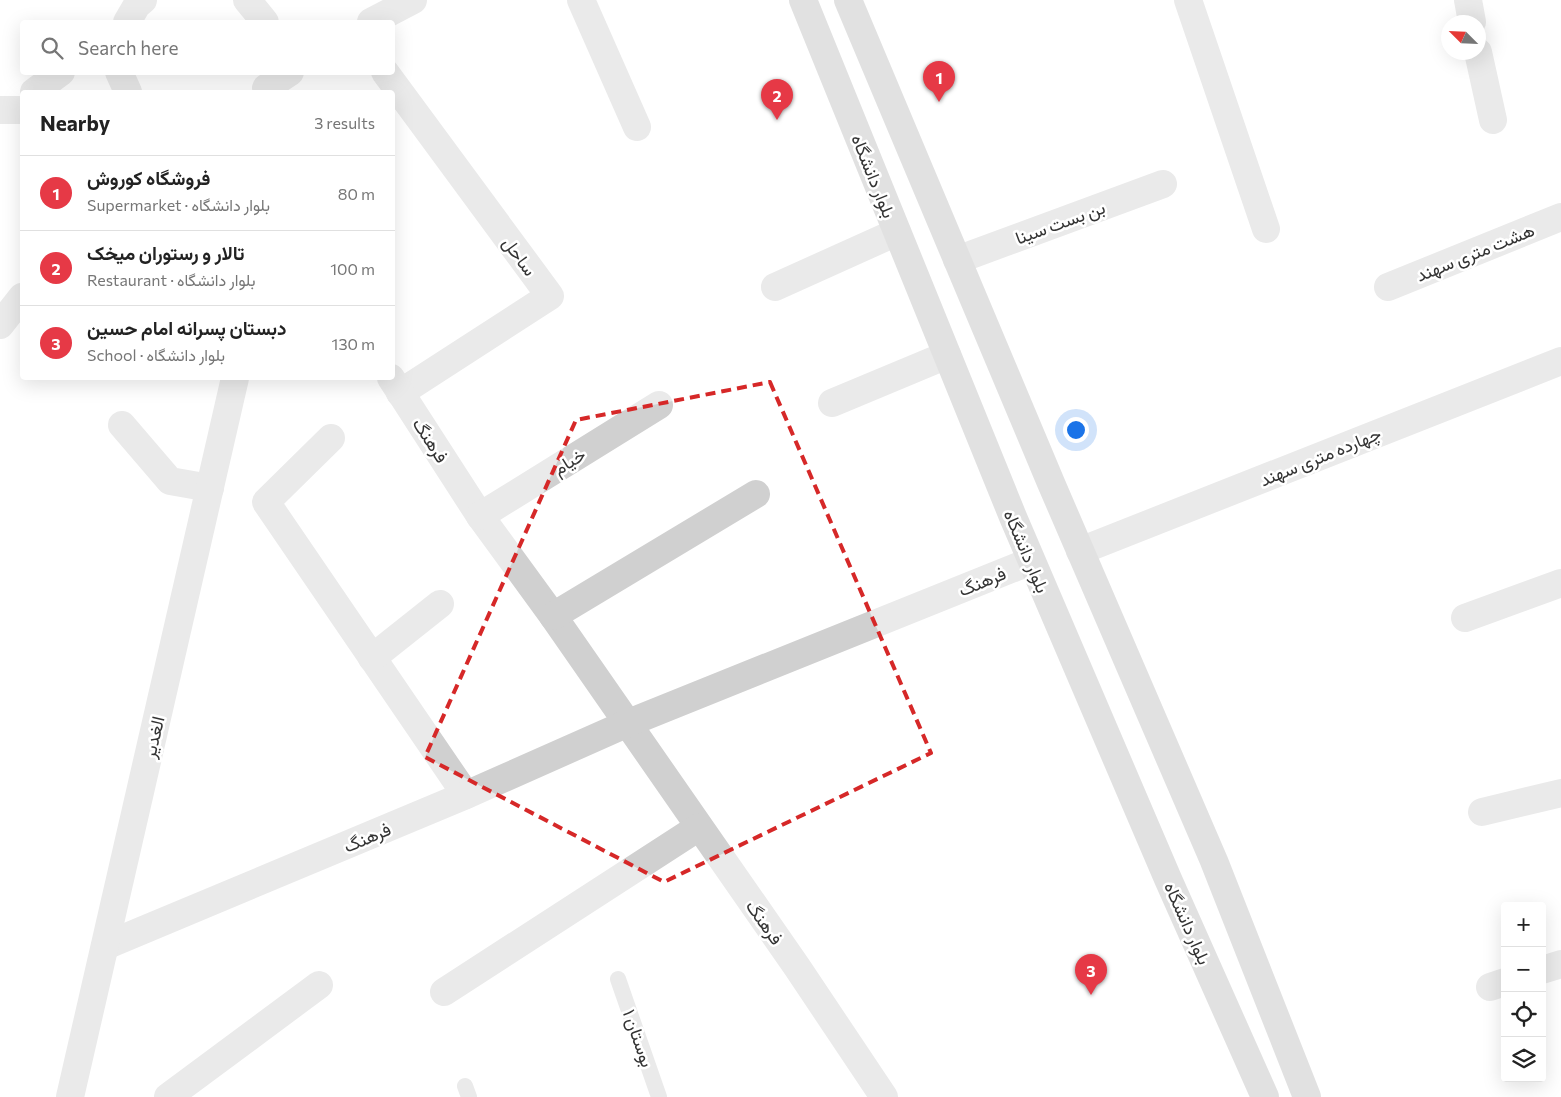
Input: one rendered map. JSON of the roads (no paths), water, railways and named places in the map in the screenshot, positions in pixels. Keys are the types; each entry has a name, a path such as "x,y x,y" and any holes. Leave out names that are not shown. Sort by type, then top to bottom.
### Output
{"main road":[{"name":"بلوار دانشگاه","path":"802,0 1031,561 1168,879 1265,1097"},
{"path":"848,0 1080,551 1214,861 1307,1097"}],"street":[{"path":"128,20 137,5 143,0"},
{"path":"247,0 263,20"},
{"path":"375,20 414,0"},
{"path":"581,0 637,127"},
{"path":"1188,0 1266,229"},
{"path":"1468,0 1471,15"},
{"path":"1480,60 1493,120"},
{"path":"37,90 57,75"},
{"path":"120,75 127,90"},
{"path":"267,84 284,75"},
{"name":"ساحل","path":"387,75 550,296 396,385"},
{"name":"بن بست سینا","path":"957,260 1163,184"},
{"name":"هشت متری سهند","path":"1388,287 1561,217"},
{"path":"775,287 897,232"},
{"path":"0,325 20,300"},
{"path":"832,403 947,355"},
{"name":"چهارده متری سهند","path":"1080,551 1561,361"},
{"name":"الغدیر","path":"76,1090 105,946 235,380"},
{"name":"فرهنگ","path":"396,385 480,516 553,616 626,724 797,967 884,1097"},
{"name":"خیام","path":"480,516 659,405"},
{"path":"122,425 170,481 210,488"},
{"path":"331,438 266,502 466,795"},
{"path":"553,616 756,494"},
{"name":"فرهنگ","path":"105,946 466,795 626,724 1031,561"},
{"path":"1465,618 1561,583"},
{"path":"372,658 440,604"},
{"path":"1482,812 1561,793"},
{"path":"444,992 699,827"},
{"path":"1546,969 1561,964"},
{"path":"168,1097 319,985"}],"lane":[{"name":"بوستان ۱","path":"618,979 659,1097"}],"place":[{"name":"فروشگاه کوروش","path":"939,102"},
{"name":"تالار و رستوران میخک","path":"777,120"},
{"name":"دبستان پسرانه امام حسین","path":"1091,995"}]}
